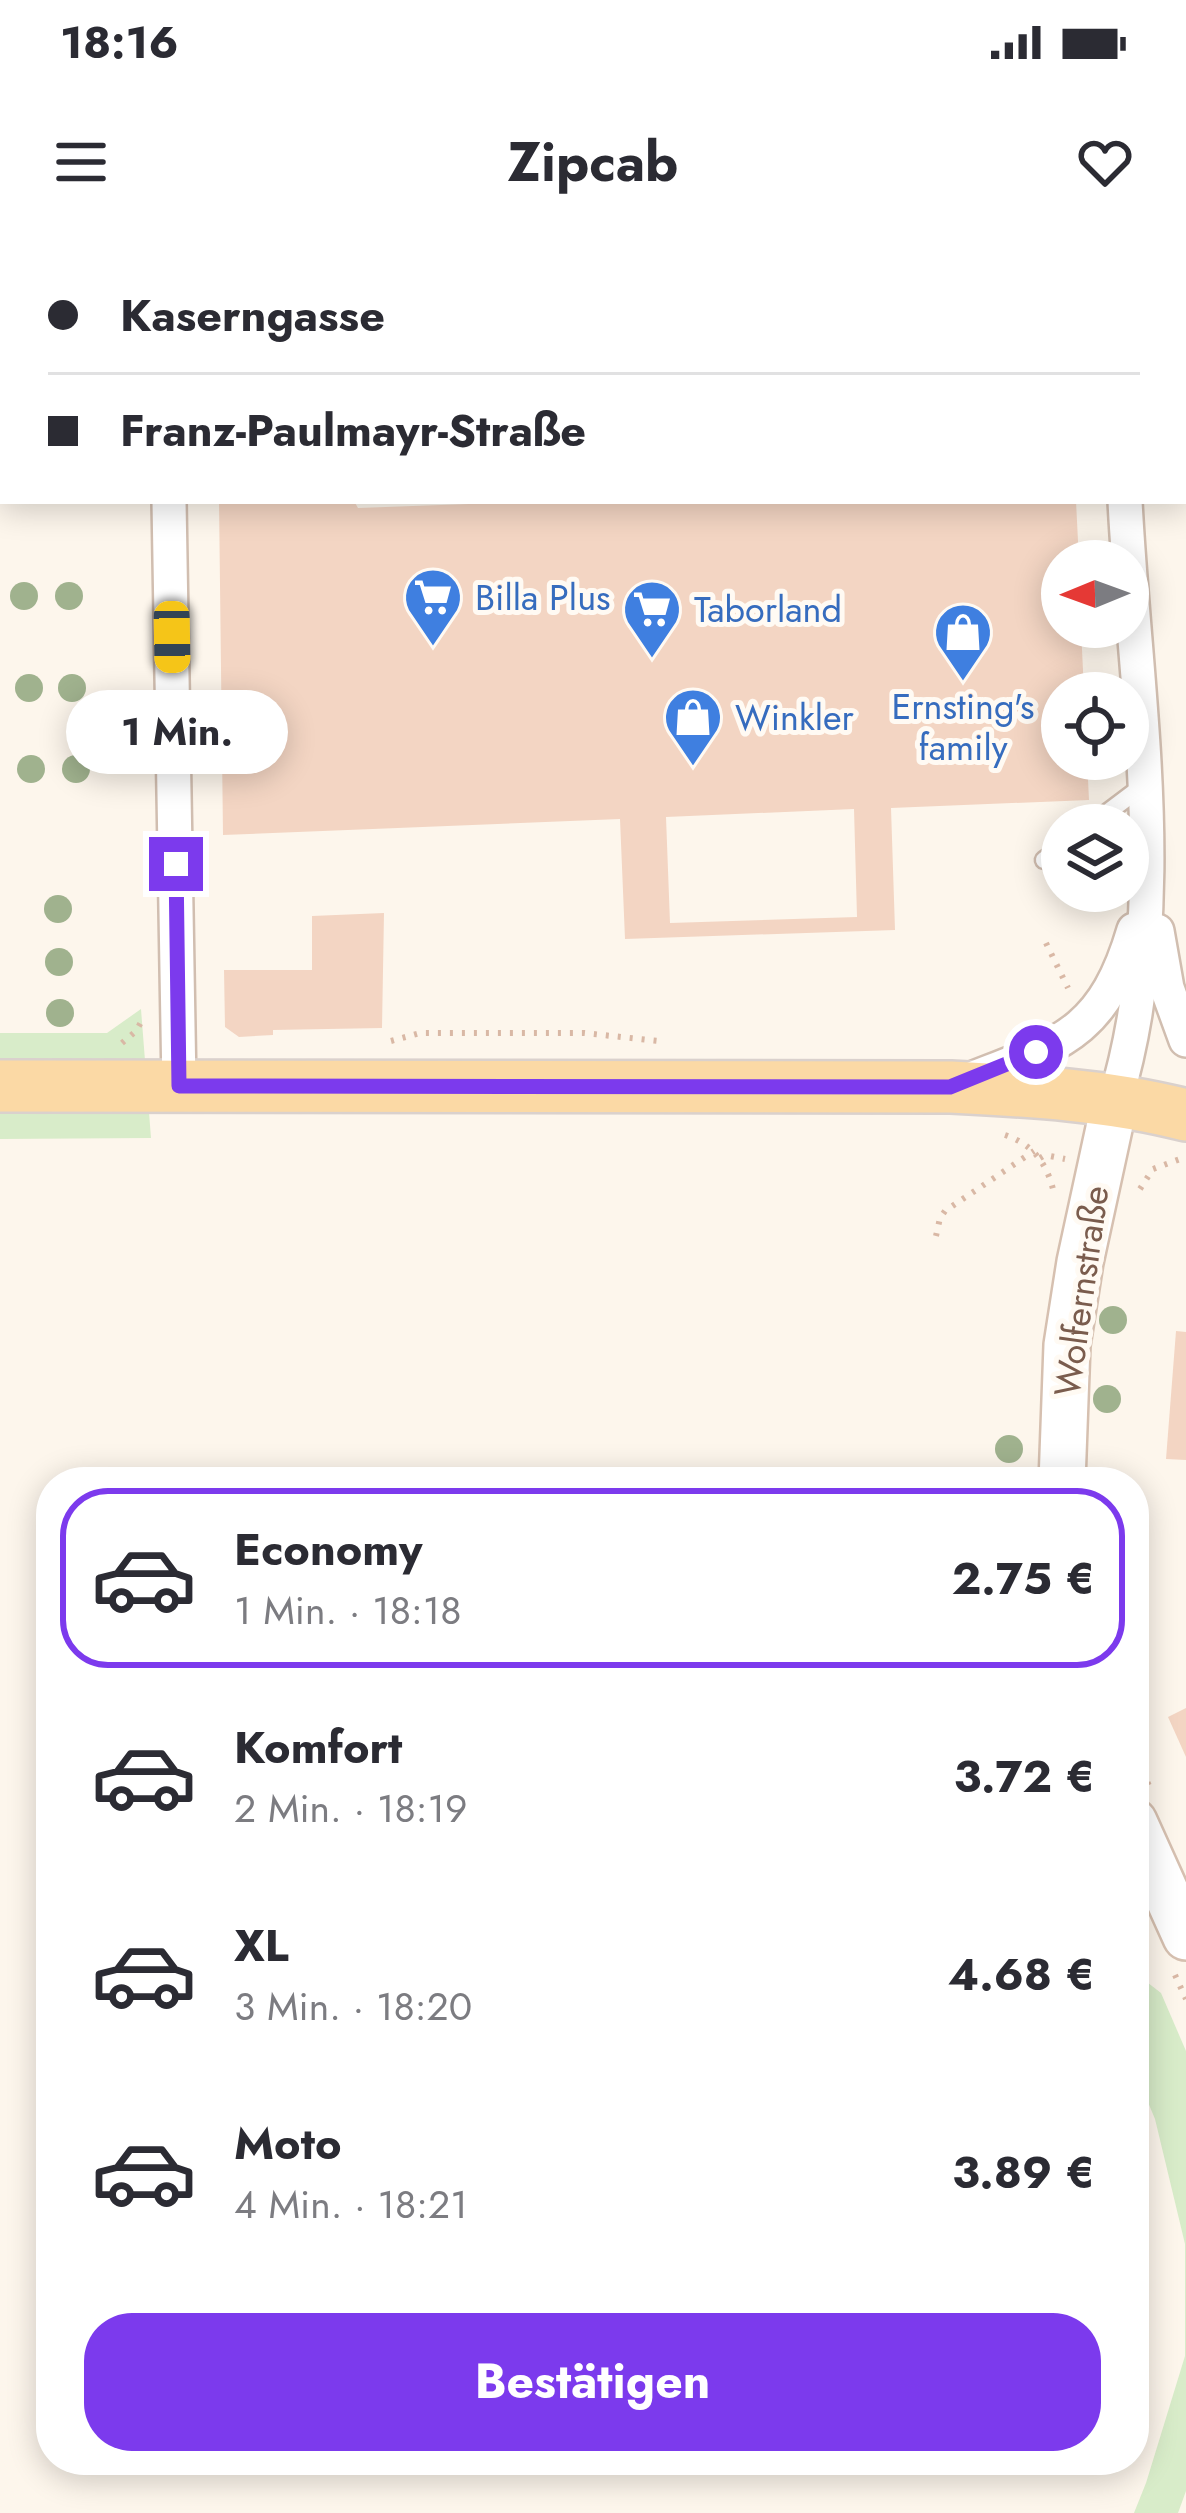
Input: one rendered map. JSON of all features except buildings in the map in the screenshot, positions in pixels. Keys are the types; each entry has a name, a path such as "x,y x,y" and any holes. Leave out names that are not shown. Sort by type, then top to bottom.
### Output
{"main road":[{"path":"0,1086 179,1068 1044,1091 1186,1115"},
{"name":"Wolfernstraße","path":"1063,1467 1067,1345 1115,1101"},
{"path":"1149,1855 1186,1937"}],"street":[{"path":"169,504 179,1068"},
{"path":"1125,504 1144,804"},
{"path":"1149,907 1186,1040"},
{"path":"950,1087 1068,1037 1093,1016 1111,992 1130,943 1135,912"},
{"path":"1115,1101 1141,988 1141,912"}],"lane":[{"path":"1119,804 1145,784"}],"path":[{"path":"1046,943 1076,1005"},
{"path":"146,1014 136,1031 115,1047 179,1068"},
{"path":"378,1046 420,1033 584,1033 674,1044"},
{"path":"997,1133 1034,1151 1045,1164 1055,1193"},
{"path":"936,1236 945,1210 1034,1151"},
{"path":"1138,1192 1153,1169 1186,1158"}],"green space":[{"path":"141,1009 151,1138 0,1139 0,1033 107,1033"},
{"path":"1149,1984 1161,1993 1186,2051 1186,2491 1178,2513 1134,2513 1185,2356 1185,2244 1149,2105"}],"place":[{"name":"Billa Plus","path":"433,648"},
{"name":"Taborland","path":"652,660"},
{"name":"Ernsting's family","path":"963,683"},
{"name":"Winkler","path":"693,768"}],"route":[{"path":"176,864 179,1086 950,1087 1036,1052"}]}
